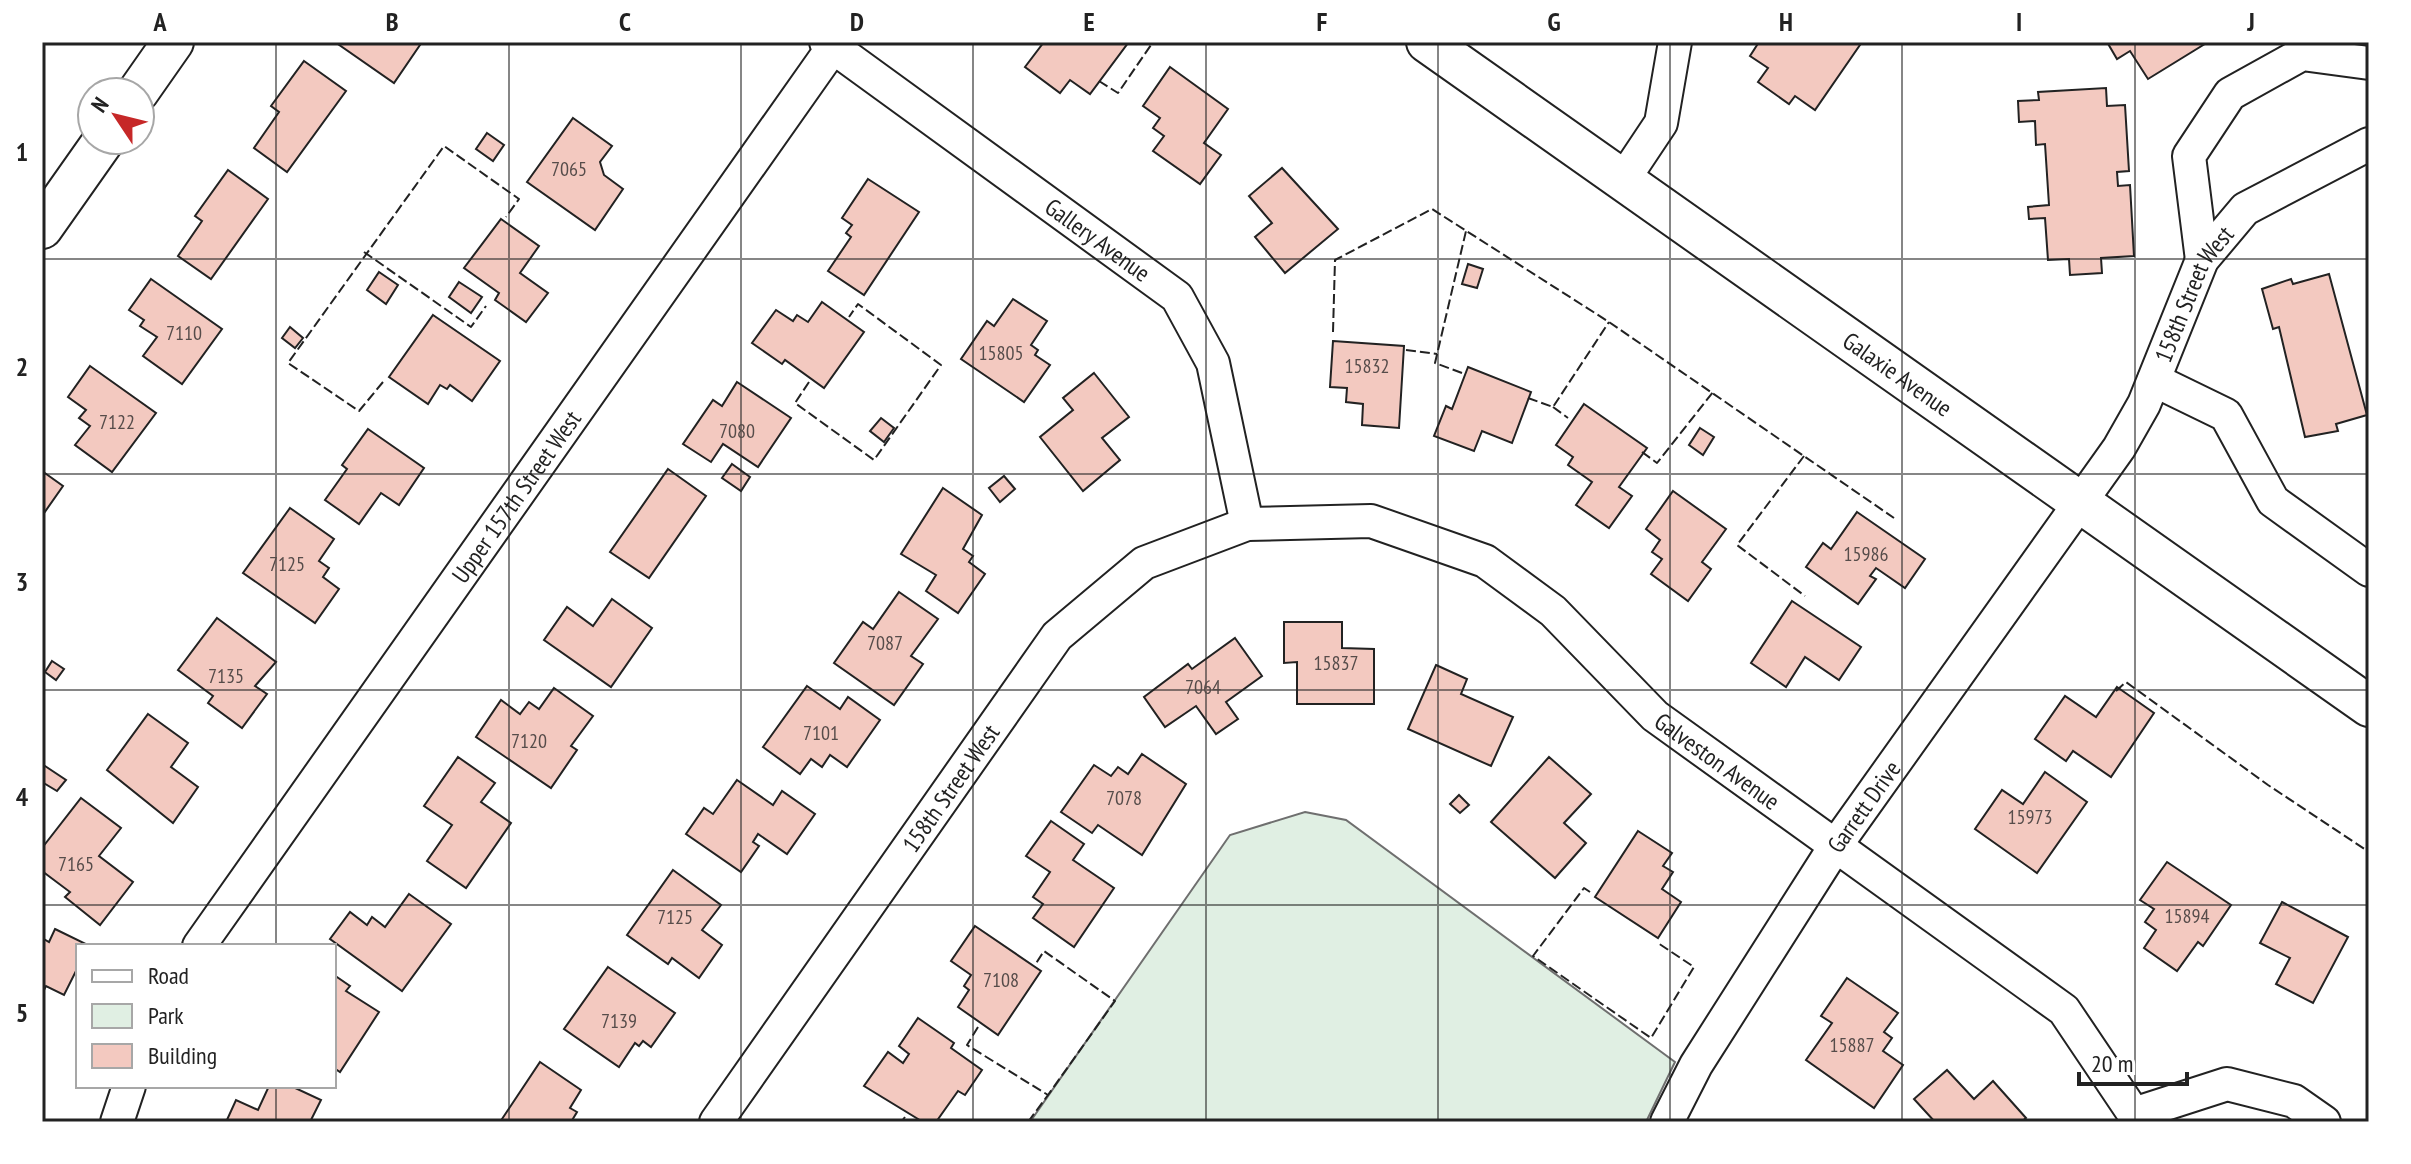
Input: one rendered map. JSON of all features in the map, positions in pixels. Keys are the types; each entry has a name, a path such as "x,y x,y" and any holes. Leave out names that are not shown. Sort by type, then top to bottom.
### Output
{"street":[{"path":"149,76 173,42"},
{"name":"Galaxie Avenue","path":"1427,42 2369,706"},
{"path":"1623,180 1661,123 1675,42"},
{"name":"Gallery Avenue","path":"830,44 1177,297 1213,363 1247,524"},
{"name":"Upper 157th Street West","path":"200,944 830,44"},
{"path":"2202,260 2189,156 2230,94 2302,54 2369,63"},
{"name":"158th Street West","path":"2081,505 2119,448 2154,380 2202,260 2245,209 2369,144"},
{"path":"42,228 93,156"},
{"path":"2154,380 2226,415 2273,501 2369,570"},
{"name":"Garrett Drive","path":"1667,1122 1696,1065 1836,845 2081,505"},
{"name":"Galveston Avenue","path":"1247,524 1371,521 1485,561 1553,611 1655,716 2064,1010 2134,1118"},
{"name":"158th Street West","path":"716,1122 1057,636 1144,563 1247,524"},
{"path":"2134,1118 2227,1084 2294,1101 2324,1122"},
{"path":"117,1122 128,1088"}],"green space":[{"path":"1305,812 1346,820 1675,1062 1646,1122 1030,1122 1230,835"}],"building":[{"path":"335,42 422,42 394,83"},
{"path":"1044,42 1128,43 1090,94 1070,80 1060,93 1025,67"},
{"path":"1759,42 1862,42 1815,110 1795,96 1789,104 1758,82 1768,68 1750,56"},
{"path":"2107,42 2208,42 2148,79 2130,51 2117,59"},
{"path":"304,61 346,91 287,172 254,148 279,112 271,106"},
{"path":"1170,67 1228,109 1204,143 1221,155 1200,184 1153,151 1164,136 1153,128 1160,118 1143,106"},
{"path":"2106,88 2107,106 2125,105 2129,171 2117,172 2118,186 2130,185 2134,256 2101,258 2102,273 2070,275 2069,259 2048,260 2045,218 2029,219 2028,207 2049,205 2045,144 2036,145 2035,121 2019,122 2018,101 2039,100 2038,92"},
{"path":"573,118 612,146 600,162 604,175 623,189 595,230 527,182"},
{"path":"487,133 504,145 493,161 476,149"},
{"path":"1282,168 1338,229 1285,273 1255,237 1272,223 1249,196"},
{"path":"228,170 268,199 211,279 178,256 202,221 195,216"},
{"path":"868,179 919,212 864,295 828,271 851,237 846,233 852,225 842,218"},
{"path":"501,219 539,246 520,273 548,293 526,322 495,300 499,293 464,268"},
{"path":"1468,264 1483,269 1477,288 1462,284"},
{"path":"379,272 398,285 386,304 367,290"},
{"path":"2329,274 2367,415 2336,424 2338,431 2305,437 2279,327 2273,329 2262,289 2291,279 2293,284"},
{"path":"151,279 222,329 182,384 143,356 157,337 140,326 144,320 129,310"},
{"path":"459,282 482,297 471,313 449,297"},
{"path":"1013,299 1047,321 1031,345 1038,350 1035,355 1050,365 1024,402 961,359 987,321 994,326"},
{"path":"822,302 864,332 824,388 785,360 782,364 752,343 776,310 793,321 797,315 808,322"},
{"path":"433,315 500,361 472,401 450,385 447,389 440,385 428,404 389,377"},
{"path":"290,327 303,338 295,348 282,338"},
{"path":"1333,341 1404,346 1399,428 1362,425 1363,404 1346,402 1347,388 1330,387"},
{"path":"90,366 156,413 112,472 75,445 90,426 79,418 86,410 68,397"},
{"path":"1468,367 1531,392 1512,443 1482,431 1474,451 1434,436 1446,406 1452,409"},
{"path":"1094,373 1129,417 1102,438 1120,460 1083,491 1040,437 1073,410 1063,398"},
{"path":"737,382 791,418 758,467 723,444 711,462 683,444 713,400 722,406"},
{"path":"1584,404 1647,448 1619,487 1632,496 1609,528 1576,505 1592,482 1568,465 1573,457 1556,445"},
{"path":"881,418 894,428 884,442 870,431"},
{"path":"1700,428 1714,437 1703,455 1689,445"},
{"path":"368,429 424,468 399,505 381,493 359,524 325,500 347,469 342,465"},
{"path":"732,464 750,477 741,491 722,478"},
{"path":"668,469 706,496 649,578 610,552"},
{"path":"42,471 63,486 42,516"},
{"path":"1004,476 1015,489 1000,502 989,488"},
{"path":"943,488 982,515 963,549 973,556 969,562 985,574 958,613 926,591 936,575 901,554"},
{"path":"1673,491 1726,529 1702,562 1711,569 1688,601 1651,574 1662,559 1652,552 1660,540 1646,529"},
{"path":"290,508 334,539 319,561 329,568 323,577 339,589 315,623 243,573"},
{"path":"1857,512 1925,559 1905,588 1876,568 1870,576 1876,579 1858,604 1806,567 1823,543 1831,549"},
{"path":"899,592 938,619 911,656 923,664 894,705 834,663 863,622 873,629"},
{"path":"612,599 652,628 611,687 544,640 567,607 593,626"},
{"path":"1792,601 1861,647 1839,680 1805,657 1786,687 1751,663"},
{"path":"217,618 276,662 255,686 267,694 242,728 208,703 213,696 178,670"},
{"path":"1284,622 1342,622 1342,648 1374,649 1374,704 1297,704 1297,662 1284,663"},
{"path":"1235,638 1262,676 1226,702 1238,719 1216,734 1196,706 1165,727 1144,697 1188,664 1192,669"},
{"path":"52,661 64,669 56,680 45,672"},
{"path":"1436,665 1467,679 1461,694 1513,717 1491,766 1408,729"},
{"path":"807,686 840,709 848,697 880,720 847,767 830,755 822,767 811,759 800,774 763,747"},
{"path":"2117,687 2154,713 2111,777 2073,751 2066,761 2035,739 2065,696 2096,717"},
{"path":"554,688 593,716 571,746 577,750 551,788 476,737 501,700 520,714 529,702 539,709"},
{"path":"148,714 188,743 171,767 198,787 173,823 107,770"},
{"path":"1142,754 1186,784 1142,855 1098,825 1092,833 1061,812 1094,765 1111,776 1118,767 1128,774"},
{"path":"458,757 495,783 481,802 511,823 466,888 427,861 452,825 424,806"},
{"path":"1549,757 1591,794 1564,823 1586,843 1555,878 1491,822"},
{"path":"42,764 66,780 57,791 42,782"},
{"path":"2045,772 2087,802 2037,873 1975,829 2002,790 2023,804"},
{"path":"737,780 773,805 782,791 815,814 787,854 758,834 753,842 759,846 741,872 686,834 704,808 713,814"},
{"path":"1459,795 1469,805 1460,813 1450,804"},
{"path":"81,798 121,828 99,856 133,882 100,925 65,897 70,892 42,871 42,848"},
{"path":"1051,821 1084,844 1073,860 1114,888 1074,947 1033,918 1043,904 1033,897 1050,872 1026,856"},
{"path":"1638,831 1672,853 1663,866 1673,872 1662,889 1681,902 1658,938 1595,897"},
{"path":"2167,862 2231,905 2203,946 2198,942 2177,971 2144,948 2156,930 2145,922 2154,909 2140,900"},
{"path":"673,870 721,905 702,930 722,945 699,978 672,958 668,964 627,935"},
{"path":"409,894 451,924 402,991 330,939 350,912 367,925 372,917 385,927"},
{"path":"2282,902 2348,937 2313,1003 2276,984 2290,958 2260,943"},
{"path":"975,926 1041,971 998,1035 958,1007 969,990 964,986 971,975 951,961"},
{"path":"55,929 86,944 76,944 76,971 64,995 46,986 42,994 42,938 49,942"},
{"path":"608,967 675,1013 651,1047 643,1041 639,1046 635,1043 619,1067 564,1029"},
{"path":"336,976 350,986 346,991 379,1012 340,1072 336,1069"},
{"path":"1847,978 1898,1013 1884,1032 1892,1038 1883,1051 1903,1065 1874,1108 1806,1060 1832,1023 1821,1016"},
{"path":"918,1018 954,1043 951,1048 982,1070 965,1095 958,1091 936,1122 923,1122 864,1086 888,1052 903,1063 909,1054 899,1046"},
{"path":"540,1062 581,1090 570,1108 577,1112 571,1122 500,1122"},
{"path":"1947,1070 1974,1099 1993,1081 2026,1118 2021,1122 1935,1122 1914,1099"},
{"path":"268,1088 295,1088 321,1100 310,1122 226,1122 236,1100 258,1110"}],"fence":[{"path":"1099,81 1118,93 1153,42"},
{"path":"383,382 359,411 288,363 444,146 519,199 506,217"},
{"path":"1333,332 1335,260 1432,209 1609,322 1894,518"},
{"path":"1462,373 1435,363 1466,231"},
{"path":"364,252 471,327 486,306"},
{"path":"809,382 795,403 874,460 941,365 858,304 849,317"},
{"path":"1528,398 1553,407 1609,322"},
{"path":"1406,350 1437,354"},
{"path":"1642,452 1657,463 1713,392"},
{"path":"1553,407 1568,418"},
{"path":"1804,456 1737,545 1805,596"},
{"path":"2116,691 2126,682 2268,785 2369,852"},
{"path":"1590,892 1584,888 1533,956 1651,1038 1694,967 1658,943"},
{"path":"978,1027 967,1045 1048,1095 1115,1001 1044,951 1035,965"},
{"path":"1028,1122 1048,1095"},
{"path":"901,1122 905,1117"}]}
